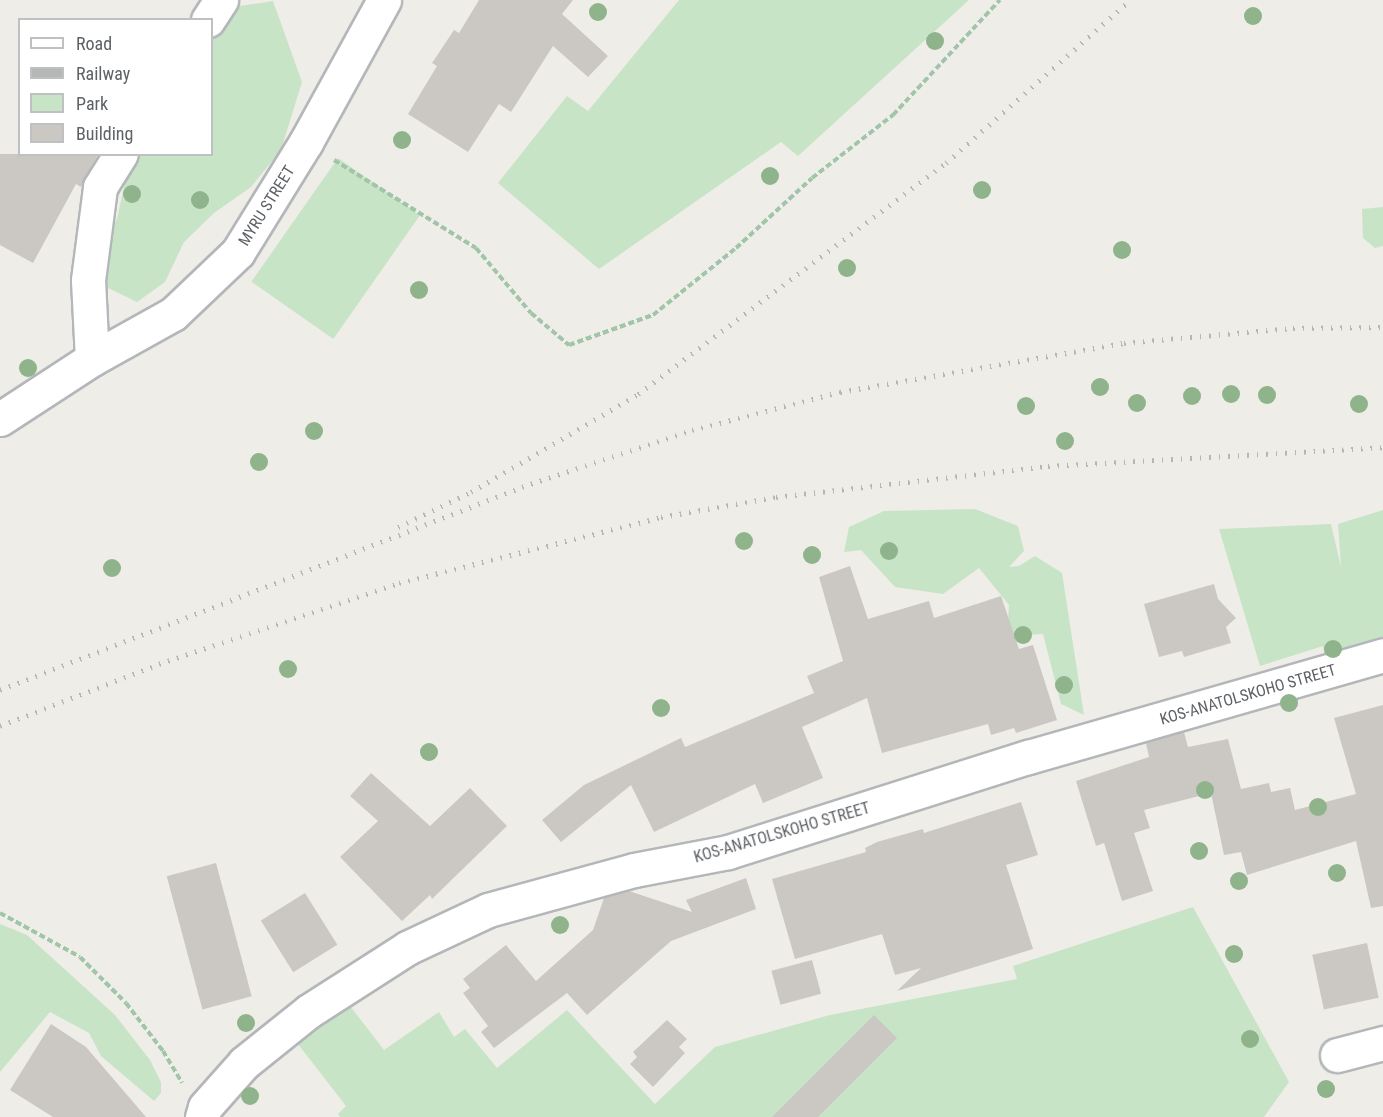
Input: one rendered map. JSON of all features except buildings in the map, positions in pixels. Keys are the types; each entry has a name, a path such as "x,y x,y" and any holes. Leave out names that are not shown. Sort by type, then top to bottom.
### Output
{"street":[{"path":"209,18 221,0"},
{"name":"MYRU STREET","path":"0,419 92,359 173,314 238,252 306,142 384,0"},
{"path":"92,359 88,280 100,187 120,156"},
{"name":"KOS-ANATOLSKOHO STREET","path":"204,1112 244,1063 309,1011 407,948 488,910 634,870 728,852 1028,757 1383,655"},
{"path":"1337,1055 1383,1043"}],"path":[{"path":"306,142 476,248 531,313 569,345 654,315 736,248 812,178 893,116 1000,0"},
{"path":"0,913 80,957 126,1003 163,1051 183,1086 204,1112"}],"green space":[{"path":"679,0 969,0 798,156 781,142 599,269 498,183 567,96 588,111"},
{"path":"273,1 302,82 281,150 251,187 214,213 184,242 165,282 137,302 106,287 99,248 117,219 131,156 213,156 213,19 227,8"},
{"path":"338,158 420,215 333,339 251,282"},
{"path":"1383,207 1383,246 1375,248 1363,238 1362,209"},
{"path":"975,509 1018,526 1024,551 1009,567 1019,566 1035,556 1062,573 1084,715 1061,704 1043,634 1007,636 1009,605 979,568 943,594 895,587 861,550 844,552 849,527 884,511"},
{"path":"1383,510 1383,637 1325,658 1323,646 1260,666 1219,529 1331,524 1341,567 1338,524"},
{"path":"1193,907 1289,1082 1264,1117 340,1117 338,1114 346,1106 294,1039 347,1002 384,1050 439,1012 454,1037 465,1029 497,1068 567,1010 655,1104 715,1047 830,1015 1017,979 1013,966"},
{"path":"0,924 27,935 115,1015 150,1060 161,1082 161,1093 154,1101 101,1056 89,1033 50,1012 0,1072"}],"railway":[{"path":"398,527 471,492 638,394 946,163 1130,0"},
{"path":"0,690 522,487 692,430 840,392 1124,343 1293,328 1383,327"},
{"path":"0,726 159,664 399,583 661,517 776,497 1048,466 1383,447"}]}
